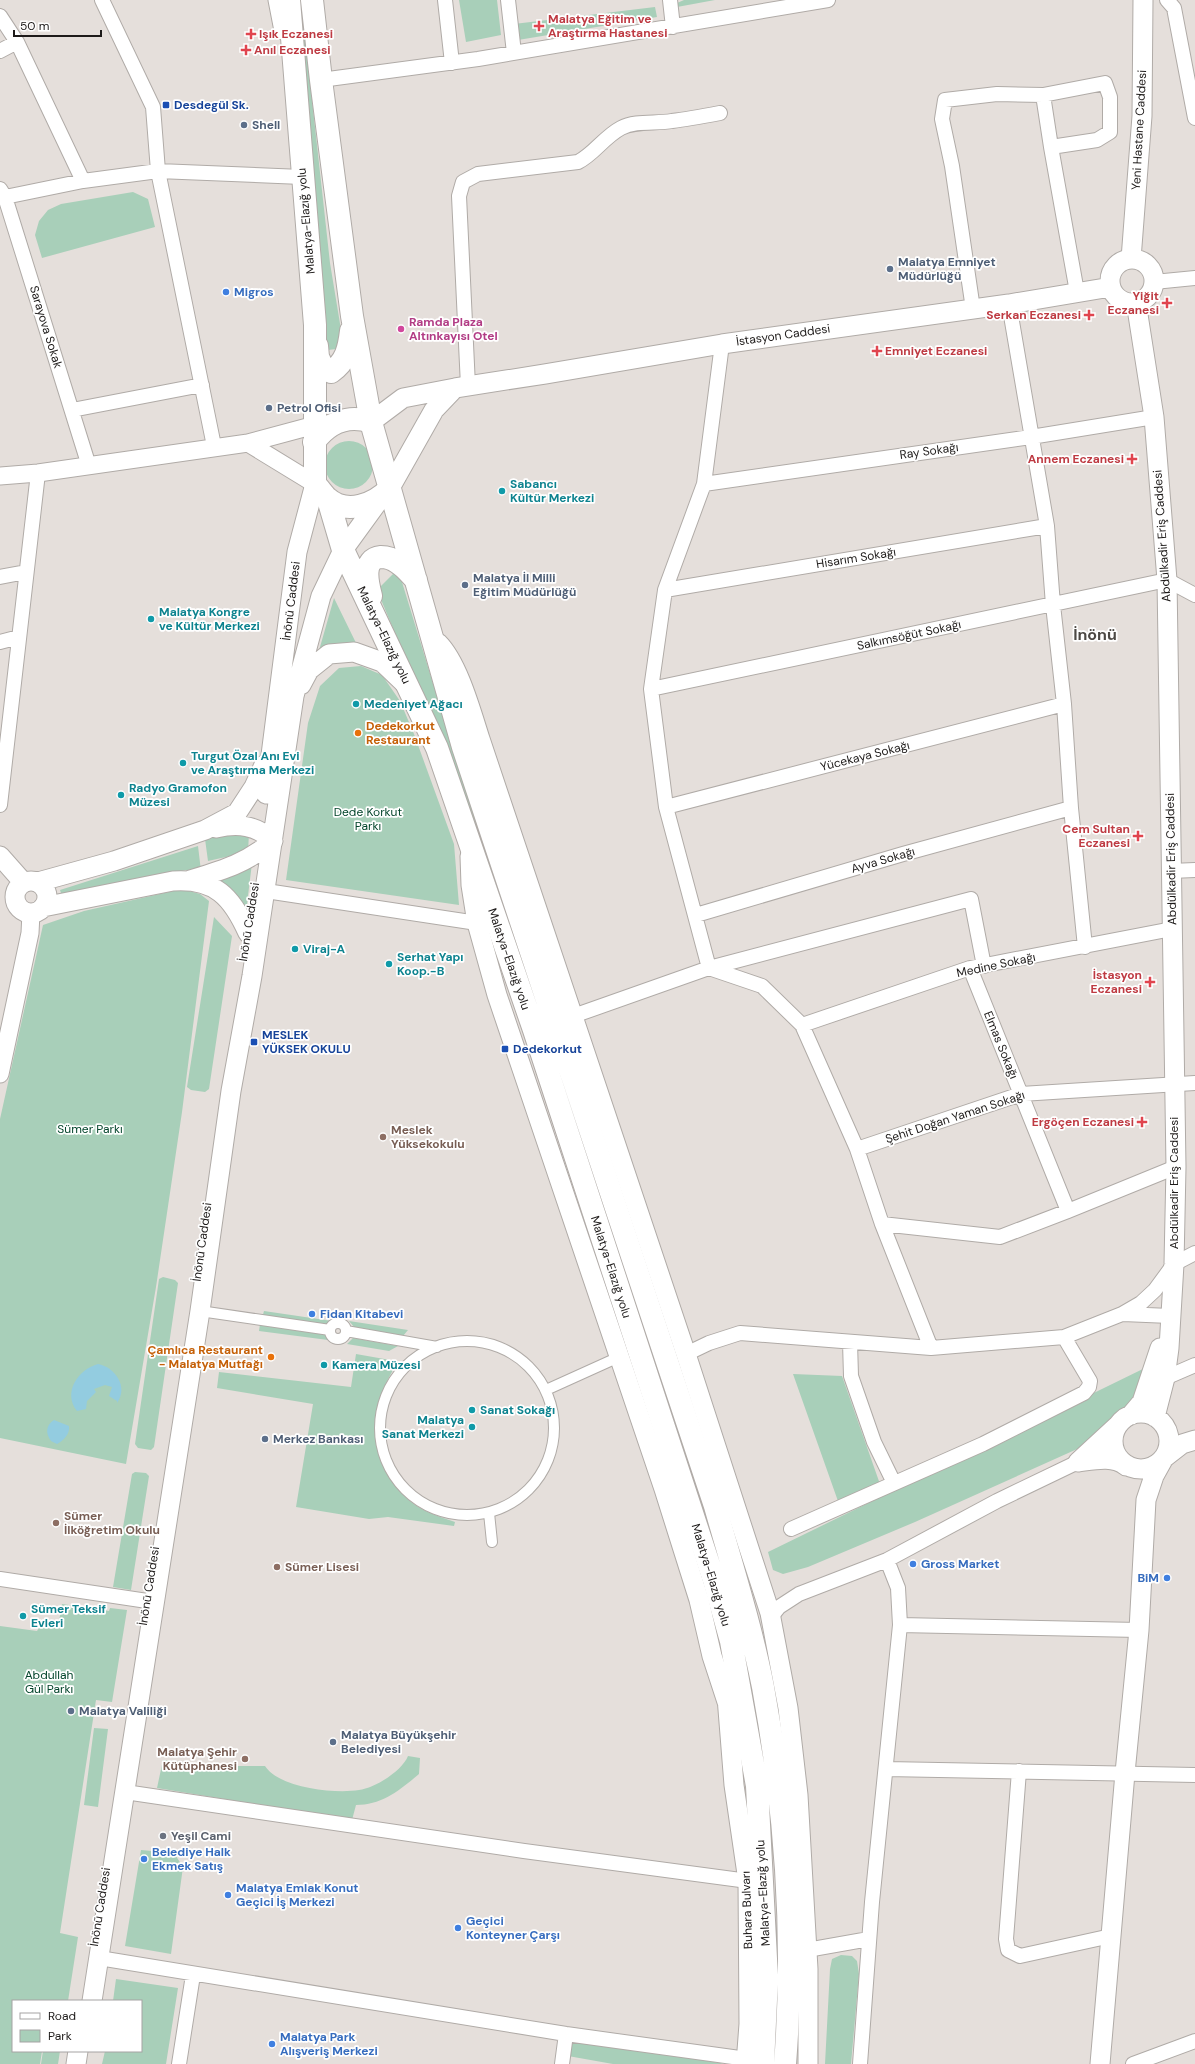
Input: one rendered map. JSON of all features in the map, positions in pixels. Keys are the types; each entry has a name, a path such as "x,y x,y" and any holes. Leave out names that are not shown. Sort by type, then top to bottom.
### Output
{"highway":[{"name":"Malatya-Elazığ yolu","path":"289,0 314,325 321,430 322,491 343,550 374,616 411,688 437,748 536,1037 714,1580 731,1641 756,1786 766,1978 752,2062"},
{"path":"312,0 352,316 372,422 362,419 321,430"},
{"path":"314,325 318,357 323,368 332,372 339,367 349,349 352,316"},
{"name":"Malatya-Elazığ yolu","path":"372,422 385,493 416,580 463,748 715,1506 747,1616 762,1687 777,1778 787,1873 790,1932 785,2064"},
{"path":"322,491 351,507 366,505 385,493"},
{"path":"374,616 367,576 368,568 372,561 376,558 392,559 400,564 416,580"}],"main road":[{"name":"Yeni Hastane Caddesi","path":"1131,259 1142,116 1143,0"},
{"path":"1131,259 1145,263 1150,268 1154,282 1148,295 1136,302 1122,300 1116,296 1111,287 1110,276 1113,269 1118,264 1131,259"},
{"name":"İstasyon Caddesi","path":"372,422 403,398 461,387 722,344 1008,304 1111,287"},
{"name":"Abdülkadir Eriş Caddesi","path":"1136,302 1154,417 1167,580 1176,1166 1174,1264 1169,1348 1159,1420"},
{"path":"264,842 249,826 233,824 206,830 114,861 31,882 18,887 7,903 18,907 24,912 173,881 190,880 233,867 264,842 294,696 321,596 343,550 385,493 434,410 461,387"},
{"name":"İnönü Caddesi","path":"92,2000 125,1792 150,1602 239,986 264,842 273,743 297,552 322,491"},
{"path":"431,636 444,649 465,693 686,1354 771,1618 788,1708 798,1787 807,1950 808,2064"},
{"path":"294,696 309,670 329,654 354,652 382,662 411,688"},
{"path":"206,830 236,813 254,787 273,743"},
{"name":"İnönü Caddesi","path":"85,2000 150,1602 200,1311 231,1091 266,891 264,842"},
{"path":"470,845 471,885 477,923 497,995 699,1600 712,1656 729,1708"},
{"path":"0,856 31,882 43,887 46,894 46,901 37,910"},
{"path":"190,880 216,888 226,897 238,911 248,933"},
{"path":"1132,1414 1142,1402 1149,1385 1170,1316"},
{"path":"1078,1462 1123,1419 1140,1412 1159,1420 1174,1433 1195,1436"},
{"path":"1100,2064 1139,1630 1146,1500 1154,1476 1168,1450 1169,1441 1167,1431 1159,1420"},
{"path":"1117,1426 1113,1435 1113,1445 1116,1454 1121,1462 1133,1472 1146,1500"},
{"path":"1078,1462 1106,1459 1121,1462 1138,1470 1148,1469 1156,1465 1182,1444 1195,1440"},
{"path":"714,1580 729,1708"},
{"name":"Buhara Bulvarı","path":"729,1708 734,1785 748,1881 749,2024 752,2062"},
{"path":"76,2064 78,2052"},
{"path":"83,2064 85,2052"}],"street":[{"path":"102,0 153,107 158,171 214,446"},
{"path":"277,0 295,87"},
{"path":"322,0 320,71 452,63 828,0"},
{"path":"445,0 452,63"},
{"path":"508,0 514,53"},
{"path":"670,0 673,27"},
{"path":"1167,0 1174,8 1195,118"},
{"path":"0,16 17,42 83,181"},
{"path":"0,51 17,42"},
{"path":"973,309 952,166 942,119 945,100 997,94 1043,95 1105,83 1110,97 1110,132 1097,140 1051,147"},
{"path":"1043,95 1077,292"},
{"path":"461,387 459,196 463,182 478,174 578,162 590,156 598,147 621,128 644,122 671,122 720,113"},
{"path":"2,193 158,171 302,177"},
{"name":"Sarayova Sokak","path":"2,193 89,466"},
{"path":"1154,282 1195,278"},
{"path":"1008,304 1047,526 1053,605 1064,704 1071,808 1086,947"},
{"path":"709,968 696,914 666,807 651,689 665,590 704,484 722,344"},
{"path":"72,410 202,385"},
{"name":"Ray Sokağı","path":"704,484 1031,437 1154,417"},
{"path":"0,476 38,473 89,466 214,446 248,443 321,430"},
{"path":"248,443 322,491"},
{"path":"0,805 38,473"},
{"name":"Hisarım Sokağı","path":"665,590 1047,526"},
{"path":"0,577 26,572"},
{"path":"1167,580 1195,595"},
{"name":"Salkımsöğüt Sokağı","path":"651,689 1167,580"},
{"path":"0,642 19,637"},
{"name":"Yücekaya Sokağı","path":"666,807 1064,704"},
{"name":"Ayva Sokağı","path":"696,914 1071,808"},
{"path":"1171,871 1195,870"},
{"path":"266,891 477,923"},
{"path":"573,1016 709,968 971,899 984,966"},
{"path":"0,1074 30,933 37,910"},
{"name":"Medine Sokağı","path":"802,1025 970,968 1086,947 1172,929"},
{"path":"709,968 762,986 802,1025 857,1149 882,1224 931,1348"},
{"name":"Elmas Sokağı","path":"970,968 1068,1211"},
{"name":"Şehit Doğan Yaman Sokağı","path":"857,1149 955,1118 1021,1094 1174,1083 1195,1083"},
{"path":"882,1224 1000,1237 1068,1211 1176,1166"},
{"path":"686,1354 709,1343 740,1334 931,1348 1064,1337 1122,1314 1141,1303 1156,1290 1174,1264 1195,1253"},
{"path":"200,1311 330,1330 334,1324 339,1323 344,1326 346,1331 437,1347"},
{"path":"1122,1314 1170,1316"},
{"path":"791,1529 983,1444 1084,1393 1090,1388 1090,1381 1064,1337"},
{"path":"469,1340 494,1344 516,1355 535,1372 546,1390 554,1423 551,1453 538,1480 516,1501 489,1513 462,1516 435,1510 412,1496 398,1481 383,1450 380,1423 386,1396 400,1372 421,1354 437,1347 444,1344 469,1340"},
{"path":"850,1342 851,1376 874,1442 894,1483"},
{"path":"546,1390 619,1357"},
{"path":"1165,1378 1195,1365"},
{"path":"771,1618 779,1607 799,1594 887,1560 997,1501 1078,1462"},
{"path":"489,1513 492,1542"},
{"path":"860,2064 869,1939 900,1624 898,1588 887,1560"},
{"path":"0,1579 150,1602"},
{"path":"900,1624 1139,1630"},
{"path":"886,1769 1195,1775"},
{"path":"1019,1771 1006,1939 1008,1950 1020,1956 1111,1936"},
{"path":"125,1792 532,1852 748,1881"},
{"path":"807,1950 869,1939"},
{"path":"99,1958 193,1975 752,2062"},
{"path":"179,2064 193,1975"},
{"path":"562,2064 566,2034"},
{"path":"1133,2064 1195,2041"}],"green space":[{"path":"293,0 301,0 330,263 344,348 328,350"},
{"path":"459,0 497,0 501,35 466,42"},
{"path":"684,0 715,0 677,7 677,3"},
{"path":"655,7 657,17 518,40 514,24"},
{"path":"133,192 148,199 155,227 42,258 35,235 39,221 48,210 61,204"},
{"path":"344,441 354,441 363,445 369,451 372,456 372,474 363,485 354,489 344,489 335,485 329,479 325,470 325,460 329,451 335,445"},
{"path":"398,569 443,716 543,1021 537,1023 437,734 377,590"},
{"path":"334,598 357,645 318,654"},
{"name":"Dede Korkut Parkı","path":"361,666 382,675 400,701 414,734 454,844 459,905 286,880 308,723 320,686 339,668"},
{"path":"219,832 249,833 248,852 208,861 205,839"},
{"path":"198,846 201,871 186,870 62,896 60,890"},
{"path":"252,863 246,912 214,878"},
{"name":"Sümer Parkı","path":"182,889 200,894 209,901 182,1112 156,1287 126,1464 0,1438 0,1119 43,925 84,911"},
{"path":"214,917 232,936 209,1089 205,1092 191,1090 187,1087"},
{"path":"163,1277 175,1280 178,1283 154,1447 151,1450 138,1448 135,1444 159,1279"},
{"path":"264,1311 332,1321 326,1328 262,1318"},
{"path":"349,1321 408,1330 403,1336 355,1328"},
{"path":"260,1324 325,1333 328,1340 259,1331"},
{"path":"353,1338 398,1346 389,1351 347,1344"},
{"path":"356,1354 390,1360 393,1370 385,1386 377,1421 377,1438 381,1456 387,1472 396,1487 409,1500 431,1513 455,1522 454,1526 388,1517 369,1519 296,1507 313,1404 217,1388 219,1372 351,1387"},
{"path":"1149,1366 1136,1396 1095,1441 915,1522 808,1567 783,1574 773,1570 768,1552"},
{"path":"793,1374 842,1376 881,1487 839,1504"},
{"path":"135,1472 146,1473 149,1476 131,1590 113,1587 132,1474"},
{"name":"Abdullah Gül Parkı","path":"62,1604 109,1611 110,1608 127,1610 112,1702 96,1700 60,1933 78,1937 68,2000 12,2000 12,2052 42,2052 40,2064 0,2064 0,1626 37,1631 41,1624 58,1627"},
{"path":"94,1728 108,1729 98,1807 84,1805"},
{"path":"408,1756 420,1758 419,1774 390,1796 374,1802 356,1805 352,1820 157,1788 163,1760 213,1766 265,1766 272,1774 282,1780 308,1788 336,1791 359,1790 373,1786 387,1778 405,1762"},
{"path":"141,1850 174,1853 183,1867 171,1954 125,1946"},
{"path":"841,1955 852,1956 857,1961 859,1974 851,2064 825,2064 830,1969 832,1959"},
{"path":"116,1979 178,1988 166,2064 102,2064 105,2052 142,2052 142,2000 113,2000"},
{"path":"571,2039 723,2064 613,2064 568,2056"},
{"path":"43,2052 60,2052 58,2064 41,2064"}],"water":[{"path":"98,1364 115,1373 121,1384 120,1397 117,1403 117,1401 109,1396 112,1387 105,1385 94,1389 96,1392 87,1401 86,1409 77,1411 71,1396 75,1382 85,1371"},
{"path":"54,1420 69,1426 69,1432 62,1441 57,1444 51,1441 47,1432 49,1424"}],"place":[{"name":"Malatya Eğitim ve Araştırma Hastanesi","path":"539,26"},
{"name":"Işık Eczanesi","path":"251,34"},
{"name":"Anıl Eczanesi","path":"246,50"},
{"name":"Desdegül Sk.","path":"166,105"},
{"name":"Shell","path":"244,125"},
{"name":"Malatya Emniyet Müdürlüğü","path":"890,269"},
{"name":"Migros","path":"226,292"},
{"name":"Yiğit Eczanesi","path":"1167,303"},
{"name":"Serkan Eczanesi","path":"1089,315"},
{"name":"Ramda Plaza Altınkayısı Otel","path":"401,329"},
{"name":"Emniyet Eczanesi","path":"877,351"},
{"name":"Petrol Ofisi","path":"269,408"},
{"name":"Annem Eczanesi","path":"1132,459"},
{"name":"Sabancı Kültür Merkezi","path":"502,491"},
{"name":"Malatya İl Milli Eğitim Müdürlüğü","path":"465,585"},
{"name":"Malatya Kongre ve Kültür Merkezi","path":"151,619"},
{"name":"Medeniyet Ağacı","path":"356,704"},
{"name":"Dedekorkut Restaurant","path":"358,733"},
{"name":"Turgut Özal Anı Evi ve Araştırma Merkezi","path":"183,763"},
{"name":"Radyo Gramofon Müzesi","path":"121,795"},
{"name":"Cem Sultan Eczanesi","path":"1138,836"},
{"name":"Viraj-A","path":"295,949"},
{"name":"Serhat Yapı Koop.-B","path":"389,964"},
{"name":"İstasyon Eczanesi","path":"1150,982"},
{"name":"MESLEK YÜKSEK OKULU","path":"254,1042"},
{"name":"Dedekorkut","path":"505,1049"},
{"name":"Ergöçen Eczanesi","path":"1142,1122"},
{"name":"Meslek Yüksekokulu","path":"383,1137"},
{"name":"Fidan Kitabevi","path":"312,1314"},
{"name":"Çamlıca Restaurant - Malatya Mutfağı","path":"271,1357"},
{"name":"Kamera Müzesi","path":"324,1365"},
{"name":"Sanat Sokağı","path":"472,1410"},
{"name":"Malatya Sanat Merkezi","path":"472,1427"},
{"name":"Merkez Bankası","path":"265,1439"},
{"name":"Sümer İlköğretim Okulu","path":"56,1523"},
{"name":"Gross Market","path":"913,1564"},
{"name":"Sümer Lisesi","path":"277,1567"},
{"name":"BiM","path":"1167,1578"},
{"name":"Sümer Teksif Evleri","path":"23,1616"},
{"name":"Malatya Valiliği","path":"71,1711"},
{"name":"Malatya Büyükşehir Belediyesi","path":"333,1742"},
{"name":"Malatya Şehir Kütüphanesi","path":"245,1759"},
{"name":"Yeşil Cami","path":"163,1836"},
{"name":"Belediye Halk Ekmek Satış","path":"144,1859"},
{"name":"Malatya Emlak Konut Geçici İş Merkezi","path":"228,1895"},
{"name":"Geçici Konteyner Çarşı","path":"458,1928"},
{"name":"Malatya Park Alışveriş Merkezi","path":"272,2044"}],"district":[{"name":"İnönü","path":"1095,634"}]}
